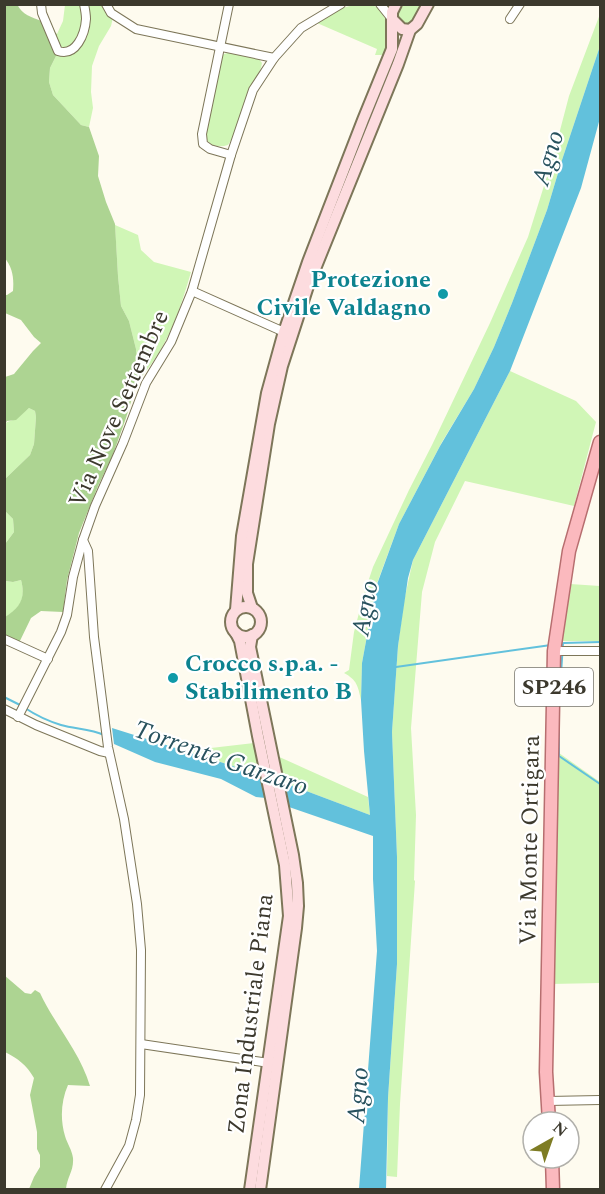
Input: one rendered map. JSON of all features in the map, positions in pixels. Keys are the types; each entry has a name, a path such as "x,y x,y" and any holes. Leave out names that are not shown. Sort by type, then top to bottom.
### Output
{"main road":[{"path":"396,4 392,12 392,49 308,262 284,332 267,393 242,536 236,610 231,619 236,633 244,636 252,635 258,629 261,620 252,608 247,592 247,564 269,424 282,366 311,277 410,30 417,24 428,4"},
{"path":"392,19 402,29 410,30"},
{"name":"Via Monte Ortigara","path":"548,1110 546,1072 554,651 569,551 600,442"},
{"path":"236,610 243,607 252,608"},
{"name":"Zona Industriale Piana","path":"236,633 240,641 285,865 289,916 250,1190"},
{"name":"Zona Industriale Piana","path":"252,635 250,647 293,855 298,906 260,1190"},
{"path":"552,1170 553,1190"}],"street":[{"path":"41,4 42,13 58,51 64,53 81,40 86,20 84,4"},
{"path":"106,4 111,13 136,29 274,58"},
{"path":"229,4 202,134 203,144 210,149 231,155"},
{"name":"Via Nove Settembre","path":"107,1190 129,1146 140,1095 141,950 137,904 124,819 105,723 94,637 88,551 83,540 146,383 171,342 192,291 231,155 253,90 274,58 301,28 341,4"},
{"path":"380,4 392,19"},
{"path":"510,19 520,4"},
{"path":"192,291 284,332"},
{"path":"18,717 61,632 67,615 73,577 83,540"},
{"path":"4,639 48,659"},
{"path":"554,651 600,651"},
{"path":"4,709 36,726 88,747 109,750"},
{"path":"141,1044 269,1063"},
{"path":"548,1101 600,1100"}],"green space":[{"path":"17,4 24,13 43,22 57,34 56,56 50,68 49,82 53,95 81,125 89,127 99,156 98,176 115,224 121,306 129,321 137,363 146,371 137,382 112,457 79,533 67,580 63,612 41,611 31,618 17,647 5,639 5,617 18,606 23,592 21,580 5,581 5,544 14,532 13,519 5,511 5,479 30,455 34,444 36,417 35,411 29,408 16,420 7,421 5,424 5,377 14,374 41,343 21,320 5,313 5,295 13,291 13,282 11,269 4,257 4,5"},
{"path":"65,5 101,5 115,9 111,26 99,46 92,66 93,108 89,127 81,125 53,95 49,82 50,68 56,56 57,34 63,21"},
{"path":"368,5 381,10 386,22 388,48 382,55 375,55 377,49 317,23 342,8"},
{"path":"403,5 423,5 414,20 407,24 398,21 397,16"},
{"path":"600,14 600,46 547,210 512,303 474,389 442,442 399,524 376,586 362,663 361,700 356,684 344,673 349,670 354,632 373,567 490,323 528,237 569,96"},
{"path":"231,52 258,58 262,63 245,100 232,139 228,145 217,146 208,141 205,134 221,57"},
{"path":"115,225 138,235 141,250 154,262 191,272 168,337 146,371 137,363 129,321 121,306"},
{"path":"510,371 576,401 596,422 574,506 465,481 435,542 422,592 411,728 416,815 415,881 397,1177 387,1176 388,1098 397,964 397,857 392,732 398,646 404,601 413,560"},
{"path":"29,408 35,411 36,417 34,444 30,455 5,479 5,424 16,419"},
{"path":"5,511 13,519 14,532 5,544"},
{"path":"21,580 23,592 21,602 5,617 4,581"},
{"path":"570,584 600,586 600,641 560,641"},
{"path":"254,743 262,780 233,766 185,751"},
{"path":"559,753 600,782 600,983 551,984 554,754"},
{"path":"275,755 368,797 370,815 285,783"},
{"path":"4,975 25,993 31,994 35,990 40,993 74,1050 90,1086 68,1085 64,1097 62,1123 73,1158 66,1189 29,1189 40,1167 37,1132 30,1095 34,1078 21,1062 5,1052"}],"water":[{"path":"600,46 600,118 581,188 510,371 413,560 408,578 398,646 392,732 397,857 397,964 388,1098 386,1189 359,1189 377,951 373,836 289,807 285,783 370,815 361,700 362,663 376,587 399,524 440,446 474,389 494,347 547,210"},
{"path":"112,728 233,766 262,780 266,798 256,797 221,779 155,762 114,744"}],"waterway":[{"path":"564,643 600,642"},
{"path":"563,643 559,756 600,784"},
{"path":"396,667 551,645"},
{"name":"Torrente Garzaro","path":"4,697 20,705"},
{"name":"Torrente Garzaro","path":"25,708 56,723 104,735"}],"place":[{"name":"Protezione Civile Valdagno","path":"443,294"},
{"name":"Crocco s.p.a. - Stabilimento B","path":"173,678"}],"water label":[{"name":"Agno","path":"548,158"},
{"name":"Agno","path":"365,608"},
{"name":"Agno","path":"358,1095"}]}
